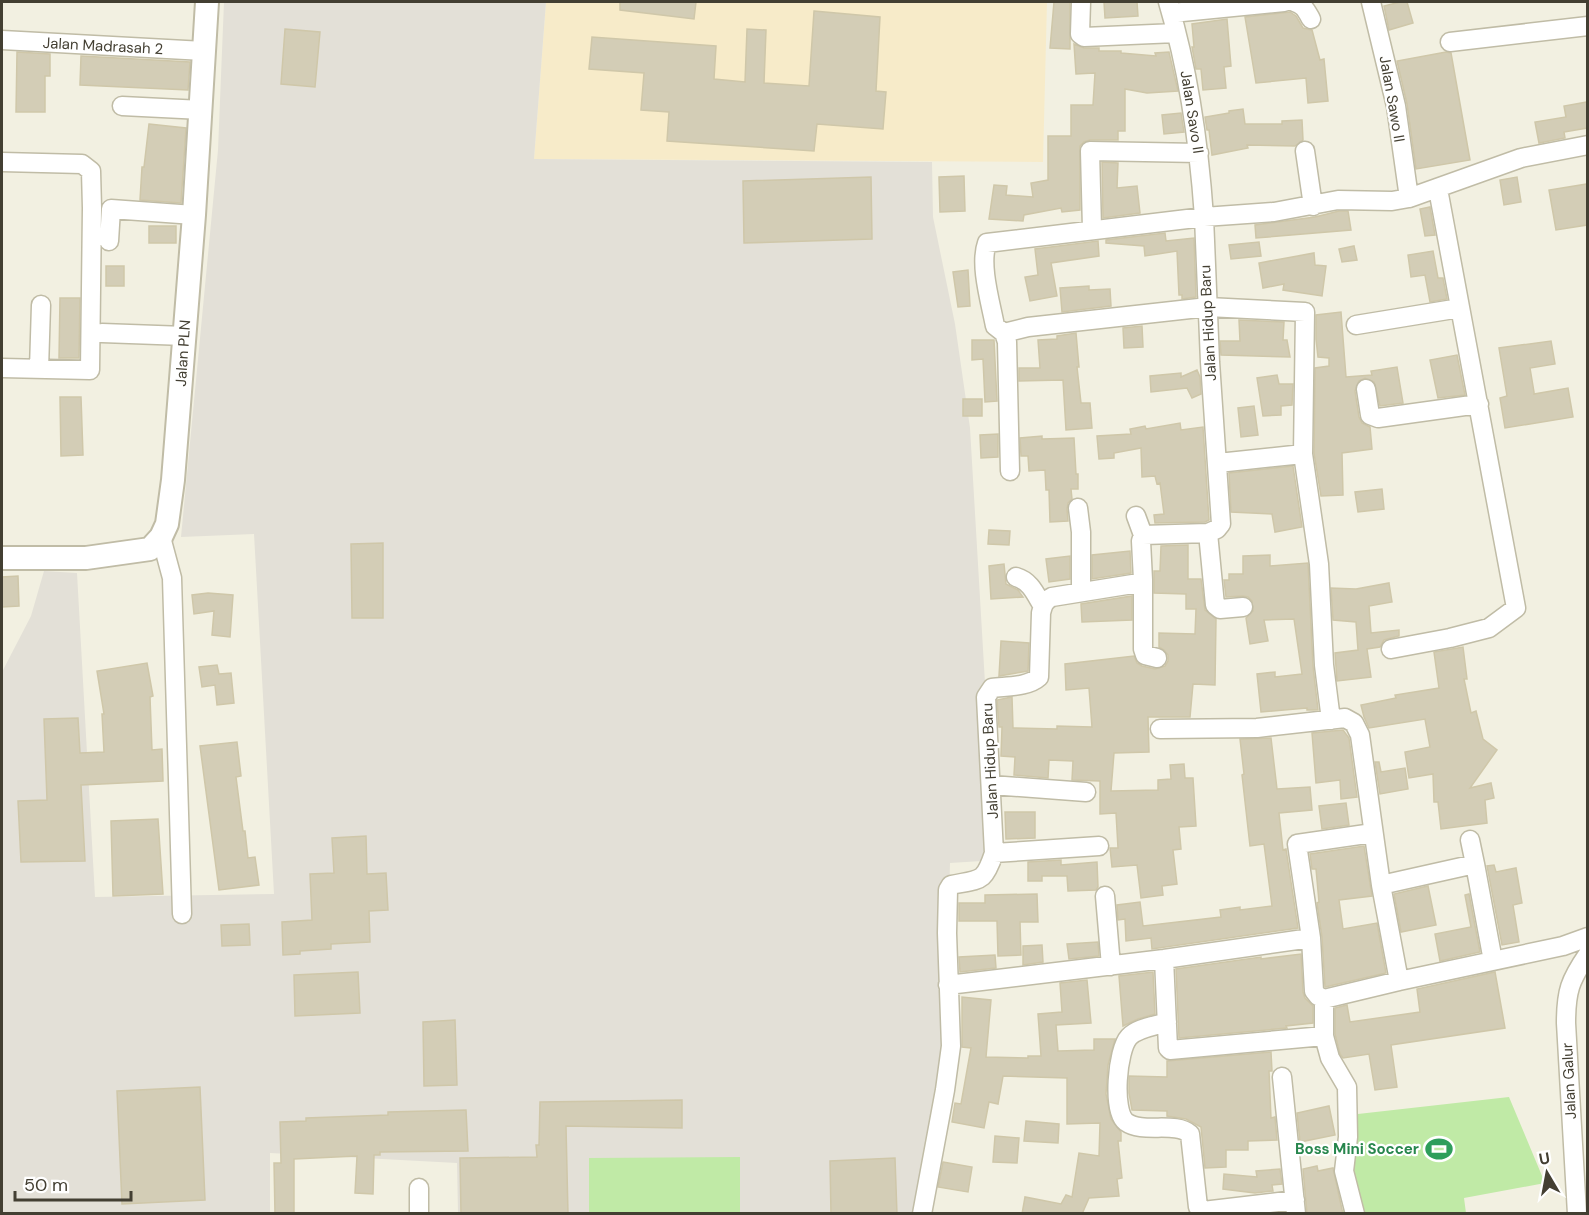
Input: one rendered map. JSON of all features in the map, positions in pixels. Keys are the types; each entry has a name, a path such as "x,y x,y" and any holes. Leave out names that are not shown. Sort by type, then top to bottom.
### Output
{"street":[{"name":"Jalan PLN","path":"161,537 167,524 173,480 195,215 207,2"},
{"path":"1081,2 1080,34 1084,37 1176,33"},
{"path":"1170,7 1284,2"},
{"path":"1294,2 1306,9 1311,20"},
{"name":"Jalan Sawo II","path":"1371,2 1396,106 1409,198"},
{"name":"Jalan Savo II","path":"1170,7 1185,68 1200,153 1200,218"},
{"path":"1450,42 1587,26"},
{"name":"Jalan Madrasah 2","path":"2,40 204,51"},
{"path":"122,106 202,110"},
{"path":"1010,471 1007,342 1004,333 995,327 988,293 984,251 987,243 1200,218 1274,212 1345,200 1392,201 1438,189 1521,158 1587,145"},
{"path":"1092,230 1090,151 1200,153"},
{"path":"1305,151 1313,206"},
{"path":"2,162 82,164 91,171 92,208 90,370 2,368"},
{"path":"1391,649 1489,628 1516,608 1438,189"},
{"path":"109,241 111,209 195,215"},
{"name":"Jalan Hidup Baru","path":"1200,218 1208,307 1221,524 1208,533"},
{"path":"39,369 41,304"},
{"path":"1004,333 1028,327 1208,307 1305,312 1303,454 1319,564 1324,665 1331,720"},
{"path":"1356,325 1460,308"},
{"path":"102,333 185,336"},
{"path":"1366,389 1370,415 1378,417 1479,404"},
{"path":"1218,463 1303,454"},
{"path":"1078,508 1081,592"},
{"path":"1136,516 1143,536 1141,541 1143,649 1145,655 1158,658"},
{"path":"1143,536 1208,533 1215,605 1220,609 1243,607"},
{"path":"2,558 48,559 105,556 150,549 161,537"},
{"path":"161,537 172,578 182,914"},
{"path":"1016,577 1030,585 1042,605 1052,597 1134,585 1143,580"},
{"name":"Jalan Hidup Baru","path":"994,853 986,697 992,688 1028,684 1039,677 1042,605"},
{"path":"1160,729 1257,728 1351,720 1358,728 1381,885 1399,981"},
{"path":"991,785 1086,792"},
{"path":"1373,833 1297,844 1311,938 1314,991 1324,999 1563,946 1587,938"},
{"path":"1470,840 1493,961"},
{"path":"922,1214 951,1046 947,933 949,887 982,878 988,870 994,853 1099,846"},
{"path":"1381,885 1475,864"},
{"path":"1105,896 1111,966"},
{"path":"948,986 1311,938"},
{"name":"Jalan Galur","path":"1577,1214 1566,996 1575,973 1587,954"},
{"path":"1164,959 1168,1048 1173,1051 1324,1036"},
{"path":"1324,999 1324,1036 1331,1062 1347,1087 1348,1137 1344,1171 1355,1214"},
{"path":"1167,1022 1134,1032 1122,1047 1119,1067 1119,1111 1125,1121 1134,1126 1187,1131 1191,1139 1198,1207 1203,1211 1295,1207 1282,1077"},
{"path":"419,1188 419,1214"}],"shaded area":[{"path":"224,2 546,2 534,159 932,162 933,217 955,324 970,428 996,839 982,861 950,863 944,1085 920,1213 458,1213 457,1163 270,1153 270,1213 2,1214 2,672 31,616 44,571 77,573 95,897 274,894 254,534 181,537 218,150"},
{"path":"546,2 1047,2 1043,162 534,159"}],"green space":[{"name":"Boss Mini Soccer","path":"1509,1097 1545,1183 1464,1198 1466,1213 1343,1214 1349,1115"},
{"path":"740,1157 740,1213 589,1213 589,1158"}],"building":[{"path":"620,2 696,2 694,19 620,10"},
{"path":"1054,2 1070,2 1070,49 1050,48"},
{"path":"1104,2 1137,2 1138,16 1105,18"},
{"path":"1407,2 1413,23 1389,30 1384,6"},
{"path":"814,11 880,17 876,91 886,92 883,129 817,124 814,151 667,141 669,112 641,110 644,73 589,69 592,37 716,46 714,79 745,82 747,29 766,30 764,83 809,86"},
{"path":"1290,12 1296,16 1303,28 1312,30 1320,60 1324,59 1328,101 1308,103 1306,78 1256,83 1245,17"},
{"path":"1227,19 1231,66 1224,67 1226,88 1203,90 1201,69 1196,69 1192,47 1194,47 1192,24"},
{"path":"285,29 320,32 315,87 281,84"},
{"path":"1074,44 1084,48 1099,48 1099,51 1121,51 1121,53 1156,56 1155,53 1169,52 1178,91 1147,93 1125,89 1125,131 1118,131 1118,140 1090,140 1080,146 1080,210 1062,212 1061,208 1024,215 1023,221 989,219 994,185 1007,186 1006,195 1033,197 1031,183 1048,180 1048,136 1071,136 1071,105 1093,105 1095,73 1076,74"},
{"path":"17,52 50,54 50,76 45,76 45,112 16,112"},
{"path":"1451,53 1470,160 1416,169 1407,104 1397,61"},
{"path":"81,56 190,62 188,90 80,85"},
{"path":"1587,102 1587,128 1564,132 1565,138 1539,143 1535,122 1566,117 1564,106"},
{"path":"1243,109 1245,124 1282,124 1282,121 1302,120 1303,140 1295,146 1247,145 1248,148 1212,155 1205,117"},
{"path":"1181,113 1184,132 1164,134 1162,115"},
{"path":"149,124 186,128 181,203 140,200 142,167 144,167"},
{"path":"1102,162 1118,163 1117,188 1137,186 1140,213 1103,218"},
{"path":"964,176 965,211 940,212 939,177"},
{"path":"871,177 872,239 744,243 743,181"},
{"path":"1517,177 1521,202 1504,205 1500,180"},
{"path":"1587,184 1587,225 1556,230 1549,190"},
{"path":"1430,207 1435,235 1425,236 1420,209"},
{"path":"1348,211 1351,230 1256,238 1255,225 1315,217"},
{"path":"149,226 176,226 176,243 149,243"},
{"path":"1165,233 1166,241 1194,238 1196,297 1182,299 1182,295 1179,295 1177,251 1145,256 1144,246 1106,243 1106,240"},
{"path":"1098,241 1099,256 1051,263 1057,296 1030,301 1025,277 1038,275 1035,249"},
{"path":"1259,242 1261,256 1231,259 1229,245"},
{"path":"1354,246 1357,260 1342,262 1339,249"},
{"path":"1433,251 1438,278 1443,278 1447,299 1430,302 1425,275 1411,277 1408,255"},
{"path":"1314,253 1315,265 1326,266 1322,296 1283,290 1284,284 1263,288 1259,263"},
{"path":"106,266 124,266 124,286 106,286"},
{"path":"968,270 970,306 958,307 953,272"},
{"path":"1089,286 1089,290 1110,289 1111,306 1062,312 1060,288"},
{"path":"60,298 80,298 79,358 59,358"},
{"path":"1341,312 1346,377 1372,375 1371,371 1397,367 1403,403 1380,406 1374,382 1365,378 1359,381 1355,391 1359,417 1362,423 1370,427 1372,449 1342,453 1343,495 1321,496 1314,453 1315,368 1329,366 1329,358 1318,357 1316,315"},
{"path":"1239,320 1284,322 1283,340 1287,340 1290,357 1221,355 1220,341 1240,341"},
{"path":"1142,326 1143,347 1124,348 1123,328"},
{"path":"1076,333 1081,403 1090,403 1092,428 1066,430 1063,380 1019,381 1019,368 1040,368 1038,340 1057,339 1057,336"},
{"path":"972,340 994,340 997,401 985,402 983,359 972,360"},
{"path":"1551,341 1555,364 1530,368 1534,394 1568,388 1573,417 1505,428 1500,398 1507,396 1499,348"},
{"path":"1457,355 1465,395 1438,398 1430,360"},
{"path":"1197,370 1200,377 1201,394 1192,398 1187,388 1151,392 1150,376 1181,373 1181,377"},
{"path":"1277,375 1279,384 1293,384 1292,405 1281,406 1281,415 1263,416 1257,378"},
{"path":"60,397 81,397 83,455 61,456"},
{"path":"963,399 982,399 982,416 963,416"},
{"path":"1254,406 1258,435 1241,437 1238,408"},
{"path":"1180,423 1181,430 1203,427 1209,520 1155,523 1154,515 1164,514 1160,483 1157,484 1155,476 1142,477 1141,448 1114,453 1114,458 1099,459 1097,436 1131,434 1130,429 1145,426 1146,429"},
{"path":"998,434 998,457 981,458 980,435"},
{"path":"1042,436 1042,439 1074,438 1078,489 1071,489 1072,499 1067,509 1068,521 1050,522 1049,490 1046,490 1045,470 1029,471 1028,456 1021,456 1020,438"},
{"path":"1293,466 1302,527 1275,532 1272,514 1231,512 1229,473"},
{"path":"1382,489 1384,509 1358,512 1355,492"},
{"path":"989,530 1010,531 1009,545 988,544"},
{"path":"383,543 383,618 352,618 351,544"},
{"path":"1188,545 1188,579 1201,579 1205,610 1216,619 1215,685 1193,684 1190,717 1148,717 1149,752 1114,753 1111,791 1158,790 1158,780 1171,779 1170,765 1184,764 1185,778 1193,778 1196,826 1179,827 1181,849 1173,850 1177,884 1162,886 1163,895 1141,898 1137,865 1112,867 1110,848 1118,848 1116,813 1100,814 1100,781 1072,780 1073,761 1049,760 1048,778 1014,775 1015,757 1001,756 1002,727 999,727 997,700 1012,697 1013,728 1092,727 1089,688 1066,690 1065,664 1134,656 1137,663 1142,666 1155,669 1165,666 1168,655 1159,647 1159,633 1195,634 1196,609 1186,609 1186,594 1154,593 1154,571 1160,571 1161,546"},
{"path":"1130,551 1131,573 1092,579 1092,555"},
{"path":"1270,555 1270,566 1308,563 1313,666 1318,710 1307,710 1307,708 1261,712 1257,674 1275,672 1275,677 1302,674 1294,619 1264,620 1268,641 1250,644 1246,618 1253,611 1252,601 1243,596 1226,597 1224,580 1229,580 1229,574 1243,574 1243,556"},
{"path":"1070,556 1070,579 1049,582 1046,559"},
{"path":"1004,564 1006,584 1018,590 1023,597 991,599 989,566"},
{"path":"18,576 19,606 2,607 2,577"},
{"path":"1389,583 1392,602 1369,606 1371,633 1399,630 1399,636 1384,640 1380,647 1367,649 1371,677 1337,681 1335,653 1358,650 1356,622 1333,620 1331,588 1356,589"},
{"path":"208,593 233,595 230,637 212,635 214,611 194,614 192,595"},
{"path":"1132,596 1132,620 1082,622 1081,604"},
{"path":"1001,641 1029,643 1028,671 999,676"},
{"path":"1463,647 1467,679 1464,679 1471,713 1476,711 1483,739 1497,750 1470,788 1491,783 1494,798 1485,800 1487,823 1441,829 1438,802 1434,802 1433,774 1409,778 1405,752 1430,747 1425,719 1369,728 1361,705 1396,698 1395,695 1439,688 1434,652"},
{"path":"147,663 153,696 150,697 152,750 162,749 163,781 81,785 85,861 21,862 18,801 47,800 44,719 78,718 80,753 104,752 102,714 104,714 97,671"},
{"path":"217,665 219,674 231,673 234,703 217,705 215,685 202,687 199,667"},
{"path":"1343,730 1349,738 1357,797 1341,799 1340,780 1316,783 1312,733"},
{"path":"1271,738 1277,789 1310,787 1312,810 1279,813 1283,850 1286,849 1298,928 1152,949 1151,938 1126,941 1125,919 1118,920 1117,905 1140,902 1143,926 1221,917 1220,910 1272,906 1264,844 1250,846 1240,739"},
{"path":"237,742 241,776 236,777 243,831 245,831 248,858 255,857 259,885 219,890 200,746"},
{"path":"1375,762 1379,762 1381,772 1405,768 1408,789 1380,794"},
{"path":"1346,803 1349,825 1322,829 1319,806"},
{"path":"1005,812 1035,812 1035,838 1006,839"},
{"path":"158,819 163,894 113,896 111,821"},
{"path":"366,836 367,874 386,873 388,910 369,911 370,942 331,944 331,949 300,951 300,954 283,955 282,922 312,920 310,874 334,873 332,838"},
{"path":"1364,846 1372,896 1339,900 1343,929 1377,923 1386,973 1325,987 1316,869 1312,869 1310,854"},
{"path":"1061,860 1061,865 1097,862 1098,887 1096,890 1068,891 1067,876 1042,876 1042,881 1028,881 1028,862"},
{"path":"1494,865 1496,872 1516,868 1522,903 1513,905 1519,942 1502,945 1487,866"},
{"path":"1428,886 1436,925 1401,932 1394,894"},
{"path":"1037,894 1038,922 1020,922 1021,955 998,956 997,921 959,921 959,903 985,903 985,895"},
{"path":"1469,894 1480,952 1440,961 1435,934 1471,927 1465,895"},
{"path":"249,924 250,945 222,946 221,925"},
{"path":"1098,942 1099,956 1069,959 1067,944"},
{"path":"1042,945 1043,962 1023,965 1023,946"},
{"path":"1301,954 1303,992 1305,998 1313,1006 1313,1023 1286,1026 1287,1028 1179,1038 1176,969"},
{"path":"995,955 996,968 960,972 959,957"},
{"path":"358,972 360,1013 295,1016 294,975"},
{"path":"1153,972 1155,1014 1123,1026 1119,976"},
{"path":"1495,972 1505,1028 1391,1045 1397,1087 1375,1090 1369,1054 1343,1058 1340,1054 1335,1034 1335,1008 1347,1005 1350,1022 1420,1012 1417,989"},
{"path":"1087,980 1091,1023 1056,1025 1058,1051 1094,1050 1094,1039 1115,1039 1108,1065 1106,1094 1111,1119 1121,1132 1121,1141 1118,1141 1122,1178 1117,1179 1119,1196 1089,1198 1082,1214 1022,1214 1025,1197 1061,1204 1066,1195 1072,1197 1079,1153 1099,1156 1100,1123 1067,1124 1067,1078 1003,1076 998,1104 989,1102 984,1128 952,1122 955,1103 961,1104 971,1048 962,1047 962,997 991,1000 986,1057 1028,1058 1028,1056 1041,1056 1038,1014 1062,1012 1060,983"},
{"path":"455,1020 457,1085 424,1086 423,1022"},
{"path":"1271,1052 1272,1071 1269,1071 1271,1118 1275,1117 1277,1140 1248,1141 1248,1150 1226,1150 1226,1167 1205,1168 1201,1127 1186,1119 1167,1116 1167,1111 1132,1110 1129,1076 1167,1077 1167,1061"},
{"path":"200,1087 205,1200 122,1204 117,1091"},
{"path":"682,1100 682,1128 566,1126 568,1214 461,1214 460,1158 537,1157 540,1102"},
{"path":"1329,1106 1335,1135 1300,1142 1297,1113"},
{"path":"466,1110 468,1151 380,1152 380,1155 374,1155 373,1194 355,1193 357,1156 294,1159 294,1214 275,1214 274,1163 281,1163 280,1122 306,1121 306,1118 388,1115 388,1112"},
{"path":"1026,1121 1059,1124 1058,1143 1024,1141"},
{"path":"995,1136 1019,1138 1017,1163 993,1162"},
{"path":"895,1158 897,1214 831,1214 830,1161"},
{"path":"943,1162 972,1167 968,1192 938,1187"},
{"path":"1317,1166 1318,1171 1333,1168 1343,1214 1307,1214 1303,1169"},
{"path":"1280,1169 1282,1184 1272,1185 1273,1191 1255,1193 1223,1189 1224,1174 1257,1177 1256,1171"}],"place":[{"name":"Boss Mini Soccer","path":"1439,1149"}]}
